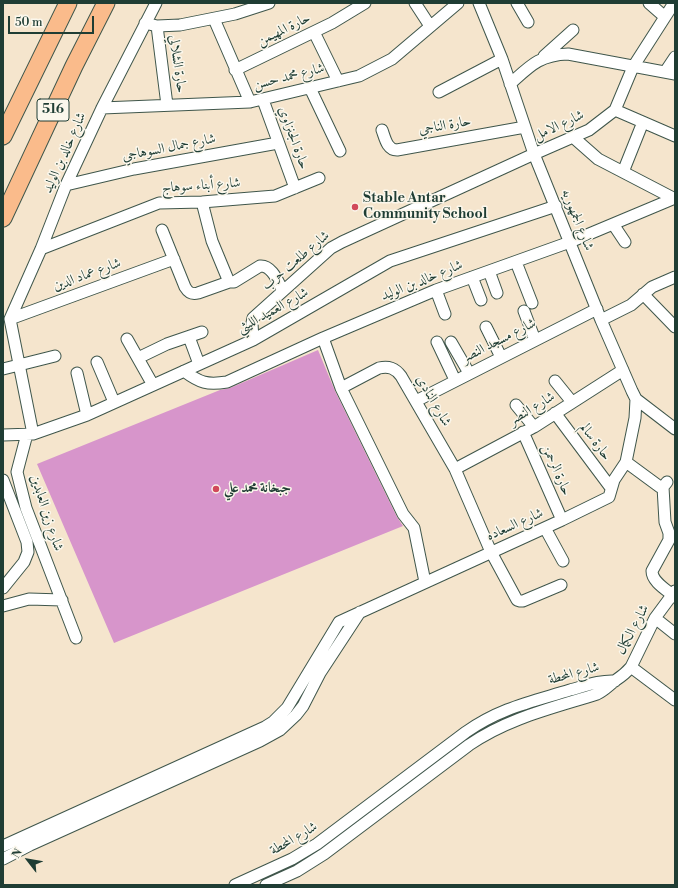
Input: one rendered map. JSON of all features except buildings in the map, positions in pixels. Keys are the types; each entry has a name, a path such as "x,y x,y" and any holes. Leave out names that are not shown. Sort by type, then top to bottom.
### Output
{"highway":[{"name":"516","path":"3,136 68,3"},
{"name":"516","path":"3,218 74,66 106,3"}],"street":[{"name":"شارع خالد بن الوليد","path":"10,319 41,248 66,185 102,108 156,3"},
{"path":"145,23 156,26 180,25 214,19 269,3"},
{"name":"حارة المهيمن","path":"235,70 332,23 366,3"},
{"path":"415,3 430,26"},
{"name":"شارع محمد حسن","path":"102,108 250,102 359,76 392,59 458,3"},
{"name":"شارع الجمهوريه","path":"479,3 502,59 534,154 597,309 636,399 675,429"},
{"path":"517,3 528,22"},
{"path":"649,3 665,17"},
{"name":"شارع الامل","path":"534,154 589,130 615,110 633,67 674,3"},
{"path":"214,19 250,102"},
{"name":"حارة الشلالي","path":"156,26 167,105"},
{"path":"510,84 573,30"},
{"path":"314,32 338,81"},
{"path":"540,59 554,54 568,54 670,73 675,57"},
{"path":"440,92 502,59"},
{"path":"310,88 340,151"},
{"name":"حارة الجنزاوي","path":"262,100 295,188"},
{"path":"615,110 675,136"},
{"path":"623,172 643,122"},
{"name":"حارة الناجي","path":"382,130 390,148 397,150 525,127"},
{"path":"573,138 598,159 674,198"},
{"name":"شارع جمال السوهاجي","path":"66,185 134,169 278,143"},
{"name":"شارع طلعت حرب","path":"254,340 252,323 253,318 331,248 534,154"},
{"name":"شارع أبناء سوهاج","path":"41,248 159,203 202,202 275,196 319,178"},
{"name":"شارع خالد بن الوليد","path":"184,371 196,380 212,384 227,382 323,338 436,290 570,242 674,198"},
{"path":"202,202 212,241 229,282"},
{"name":"شارع العميد الليثي","path":"3,435 30,434 87,415 254,340 390,261 556,206"},
{"path":"613,224 625,242"},
{"path":"162,230 188,292 194,294 229,282 234,282 260,266 264,266 270,270 283,291"},
{"name":"شارع عماد الدين","path":"10,319 174,259"},
{"path":"516,262 532,303"},
{"path":"489,271 497,293"},
{"path":"472,277 481,300"},
{"path":"602,320 631,304 652,287 675,277"},
{"path":"436,290 445,314"},
{"path":"643,294 675,327"},
{"name":"شارع مسجد النصر","path":"416,401 597,309"},
{"path":"524,311 535,340"},
{"name":"شارع زين العابدين","path":"10,319 30,434 17,472 26,508 76,638"},
{"path":"486,327 501,357"},
{"path":"138,358 167,344 202,332"},
{"path":"189,337 199,364"},
{"path":"323,338 341,388 403,514 414,528 425,582"},
{"path":"127,339 153,385"},
{"path":"437,342 455,380"},
{"path":"451,342 469,374"},
{"path":"3,369 55,356"},
{"path":"98,362 114,402"},
{"name":"شارع النادي","path":"341,388 379,368 392,368 397,371 455,469 492,552 517,600 520,602 523,601 561,585"},
{"name":"شارع النصر","path":"455,469 534,426 623,370"},
{"path":"77,373 87,415"},
{"path":"555,381 572,402"},
{"name":"شارع السعاده","path":"316,670 339,622 545,528 608,497 614,480 626,462 635,418 636,399"},
{"path":"516,405 534,426"},
{"name":"حارة سالم","path":"555,413 610,488"},
{"name":"حارة الرحمن","path":"523,432 562,520"},
{"path":"626,462 657,486 665,484 665,522 669,533 669,540 652,571 652,576 654,580 674,594"},
{"name":"شارع زين العابدين","path":"3,480 27,542 28,552 24,562 3,588"},
{"path":"545,528 563,561"},
{"name":"شارع الكمال","path":"615,680 627,673 655,618 674,594"},
{"path":"5,602 29,599 62,600"},
{"path":"3,846 265,727 273,722 287,708 361,611"},
{"path":"655,618 675,634"},
{"path":"631,667 675,700"},
{"path":"3,860 30,845 270,736 284,727 303,706 316,670"},
{"name":"شارع المحطة","path":"235,885 292,860 317,844 466,732 490,717 516,706 599,682 615,680"},
{"name":"شارع المحطة","path":"266,885 297,871 324,854 469,745 492,730 518,719 602,692 615,680"}],"place":[{"name":"Stable Antar Community School","path":"355,207"},
{"name":"جبخانة محمد علي","path":"216,489"}]}
